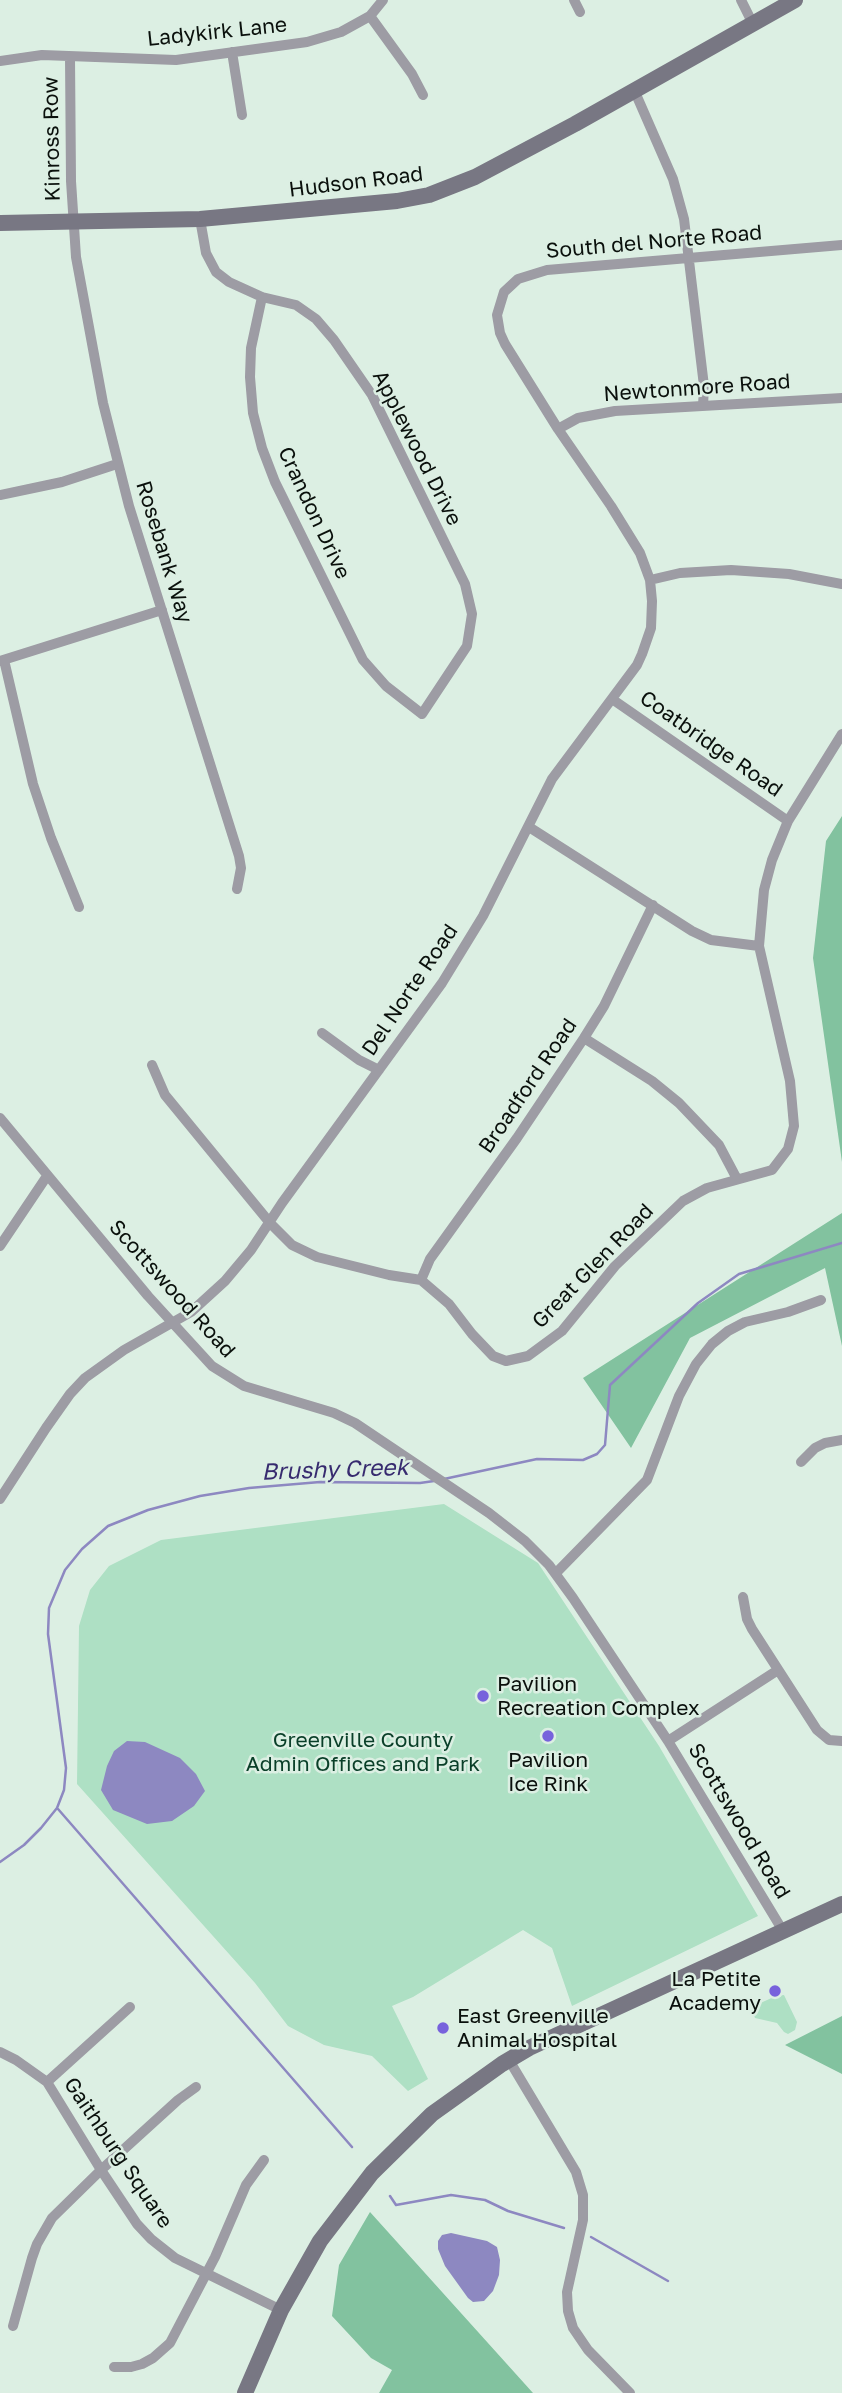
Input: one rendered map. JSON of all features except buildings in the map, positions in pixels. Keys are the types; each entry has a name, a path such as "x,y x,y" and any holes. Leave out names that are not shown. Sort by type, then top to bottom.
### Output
{"street":[{"name":"Ladykirk Lane","path":"0,61 43,55 176,60 320,39 341,32 370,16 383,0"},
{"path":"574,0 580,12"},
{"path":"741,0 753,24"},
{"name":"Hudson Road","path":"0,223 200,219 397,201 429,195 475,177 635,92 795,0"},
{"path":"370,16 423,95"},
{"path":"232,52 242,115"},
{"name":"Kinross Row","path":"70,57 74,221"},
{"path":"635,92 673,179 684,219 704,386 703,406"},
{"name":"Applewood Drive","path":"200,219 206,253 216,272 229,282 262,297 296,305 316,319 334,340 372,395 465,584 472,614 467,646 422,714"},
{"name":"Rosebank Way","path":"74,221 76,257 117,464 239,856 237,889"},
{"name":"South del Norte Road","path":"558,429 515,362 500,333 498,308 508,287 526,275 547,270 842,245"},
{"name":"Crandon Drive","path":"262,297 251,348 250,377 253,413 275,482 363,660 386,686 422,714"},
{"name":"Newtonmore Road","path":"558,429 592,414 842,398"},
{"name":"Del Norte Road","path":"0,1499 54,1417 85,1378 124,1350 191,1312 225,1281 270,1223 461,954 552,779 636,665 648,641 652,614 650,580 632,541 558,429"},
{"path":"0,495 62,482 117,464"},
{"path":"650,580 680,573 731,570 789,574 842,584"},
{"path":"79,907 33,784 2,660 162,610"},
{"name":"Coatbridge Road","path":"612,699 788,821"},
{"name":"Great Glen Road","path":"421,1280 449,1304 487,1352 500,1360 515,1361 537,1351 562,1331 615,1266 683,1201 707,1188 763,1174 779,1164 788,1149 793,1126 790,1081 759,946 766,879 788,821 842,734"},
{"path":"529,827 704,937 724,943 759,946"},
{"name":"Broadford Road","path":"421,1280 430,1259 517,1138 604,1006 653,905"},
{"path":"322,1033 359,1060 379,1070"},
{"path":"584,1038 652,1081 679,1103 719,1145 737,1179"},
{"path":"152,1065 165,1095 270,1223 292,1245 317,1257 421,1280"},
{"name":"Scottswood Road","path":"0,1118 201,1356 232,1380 259,1392 334,1413 355,1423 514,1532 556,1573 668,1741 783,1931"},
{"path":"0,1246 47,1176"},
{"path":"556,1573 647,1480 679,1396 696,1364 712,1344 745,1322 796,1310 821,1300"},
{"path":"801,1462 815,1448 842,1440"},
{"path":"743,1597 747,1619 820,1734 829,1740 842,1741"},
{"path":"668,1741 778,1670"},
{"path":"245,2393 281,2311 320,2241 372,2173 432,2114 509,2060 557,2034 842,1905"},
{"path":"47,2082 130,2007"},
{"name":"Gaithburg Square","path":"0,2052 26,2066 47,2082 101,2170 150,2239 175,2258 281,2311"},
{"path":"509,2060 576,2172 583,2195 583,2220 567,2292 568,2311 573,2328 589,2350 630,2393"},
{"path":"13,2326 32,2258 43,2231 65,2204 101,2170 196,2087"},
{"path":"114,2367 142,2364 164,2349 175,2334 206,2274 246,2185 264,2160"}],"green space":[{"path":"842,816 842,1162 813,958 826,841"},
{"path":"842,1213 842,1346 825,1268 690,1338 631,1448 583,1378"},
{"name":"Greenville County Admin Offices and Park","path":"444,1504 538,1563 659,1746 758,1916 572,2006 552,1948 523,1930 413,1997 392,2006 428,2079 408,2091 372,2056 324,2045 288,2026 255,1983 77,1784 79,1626 90,1590 109,1566 161,1540"},
{"path":"784,1995 797,2022 795,2030 788,2034 777,2023 755,2018 752,2011 756,2005"},
{"path":"842,2016 842,2074 785,2045"},
{"path":"370,2212 533,2393 379,2393 392,2370 371,2358 332,2316 339,2265"}],"shaded area":[{"path":"127,1741 145,1742 180,1758 196,1774 205,1791 194,1806 172,1821 147,1824 113,1810 101,1790 114,1751"},
{"path":"451,2233 487,2241 497,2247 499,2275 493,2291 484,2301 473,2302 468,2298 445,2266 438,2249 438,2241 442,2235"}],"waterway":[{"name":"Brushy Creek","path":"444,1479 537,1459 583,1460 597,1454 605,1445 610,1385 698,1303 739,1274 842,1243"},
{"name":"Brushy Creek","path":"0,1862 24,1845 41,1828 57,1808 64,1790 66,1768 48,1634 49,1608 65,1570 82,1549 108,1526 148,1510 200,1496 249,1488 320,1482 434,1481"},
{"path":"58,1809 352,2147"},
{"path":"390,2196 396,2205 451,2195 485,2200 508,2211 564,2228"},
{"path":"591,2237 668,2281"}],"place":[{"name":"Pavilion Recreation Complex","path":"483,1696"},
{"name":"Pavilion Ice Rink","path":"548,1736"},
{"name":"La Petite Academy","path":"775,1991"},
{"name":"East Greenville Animal Hospital","path":"443,2028"}]}
